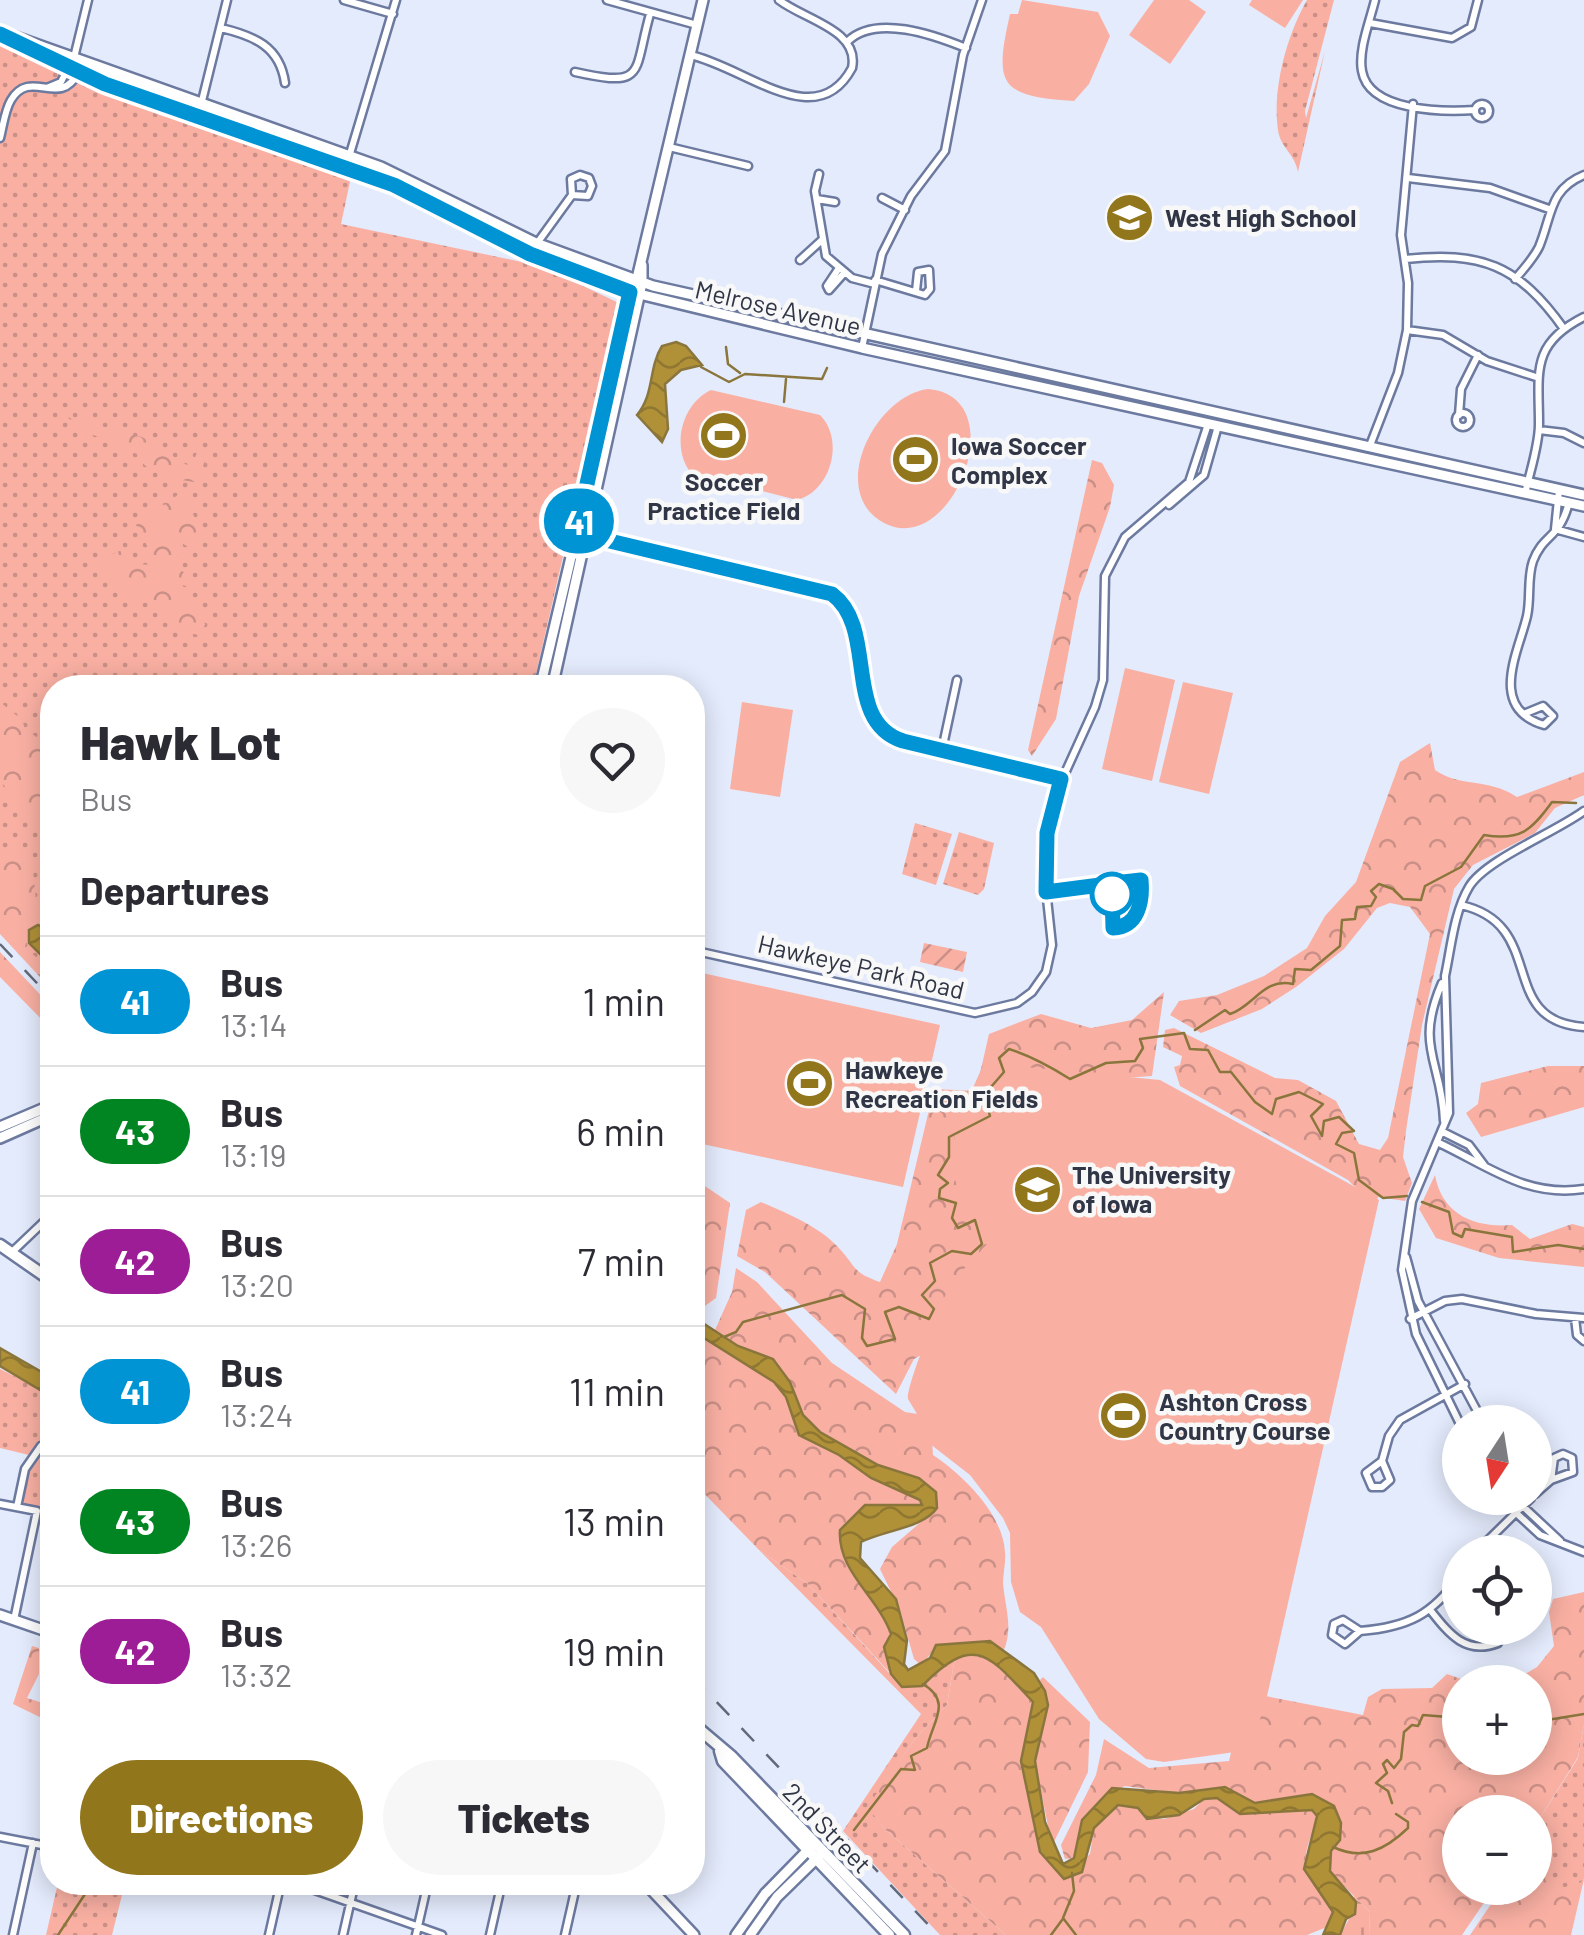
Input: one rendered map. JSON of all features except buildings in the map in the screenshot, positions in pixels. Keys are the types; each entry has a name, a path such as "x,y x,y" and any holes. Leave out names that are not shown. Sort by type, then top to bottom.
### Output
{"main road":[{"path":"554,675 582,531 703,0"},
{"name":"Melrose Avenue","path":"0,33 73,67 394,185 533,248 637,288 817,338 863,343 1558,495 1584,506"},
{"name":"Melrose Avenue","path":"199,111 350,156 408,179 533,248"},
{"name":"Melrose Avenue","path":"637,288 1213,425 1368,454"},
{"name":"Melrose Avenue","path":"1570,498 1584,495"},
{"path":"543,675 582,531"},
{"path":"0,1126 40,1110"},
{"path":"0,1138 40,1120"},
{"path":"0,1246 40,1272"},
{"path":"0,1615 40,1629"},
{"name":"2nd Street","path":"705,1737 720,1751 723,1762 904,1935"},
{"path":"736,1935 766,1894 815,1852"},
{"path":"750,1935 815,1852"},
{"name":"2nd Street","path":"815,1852 889,1935"},
{"path":"656,1895 694,1935"}],"street":[{"path":"0,138 13,98 30,86 48,87 61,82 73,67 88,0"},
{"path":"199,111 227,0"},
{"path":"344,0 392,14"},
{"path":"346,167 396,0"},
{"path":"607,0 697,25"},
{"path":"690,55 812,100 832,94 847,78 854,57 848,41 779,0"},
{"path":"863,343 882,254 904,210 944,150 966,48 982,0"},
{"path":"1375,0 1361,67 1366,82 1378,95 1413,104 1446,112 1475,110"},
{"path":"1370,23 1452,38 1471,27 1478,0"},
{"path":"575,72 614,81 630,76 639,62 650,14"},
{"path":"221,28 244,34 274,52 284,83"},
{"path":"848,41 860,32 882,28 928,35 966,48"},
{"path":"1368,454 1398,372 1407,330 1402,235 1413,104"},
{"path":"669,148 748,166"},
{"path":"818,174 816,199 826,256 844,271 916,291"},
{"path":"1515,280 1538,248 1549,208 1564,187 1584,175"},
{"path":"1408,178 1490,188 1549,208"},
{"path":"533,248 572,195"},
{"path":"882,198 904,210"},
{"path":"816,199 836,202"},
{"path":"800,260 822,240"},
{"path":"1405,259 1445,253 1470,256 1515,280 1564,329"},
{"path":"1526,488 1538,430 1536,378 1546,350 1564,329 1584,317"},
{"path":"1407,330 1443,335 1478,356 1536,378"},
{"path":"1459,414 1461,388 1478,356"},
{"name":"Hawkeye Park Road","path":"705,953 967,1012 1010,1007 1038,986 1051,954 1044,862 1050,819 1061,779 1096,708 1103,680 1102,597 1108,566 1124,537 1161,509 1193,475 1213,425"},
{"path":"1538,430 1564,433 1584,443"},
{"path":"1558,495 1553,524 1559,531 1584,537"},
{"path":"1526,714 1513,692 1510,663 1527,615 1533,562 1540,547 1559,531 1570,498"},
{"path":"582,531 836,597 853,623 877,724 896,739 1061,779"},
{"path":"942,750 957,680"},
{"path":"1444,1130 1444,1104 1428,1046 1432,1007 1445,976 1461,905 1470,885 1488,865 1550,834 1580,813 1584,826"},
{"path":"1461,905 1486,914 1506,930 1516,946 1527,990 1542,1011 1558,1022 1584,1027"},
{"path":"1445,976 1450,1088 1444,1130 1412,1201 1404,1240 1403,1282 1410,1319 1451,1405"},
{"path":"1444,1130 1470,1145 1485,1166"},
{"path":"1439,1142 1525,1186 1584,1189"},
{"path":"11,1253 40,1225"},
{"path":"1404,1240 1423,1312 1475,1405"},
{"path":"1410,1319 1462,1299 1584,1318"},
{"path":"1574,1318 1578,1335 1584,1341"},
{"path":"1382,1461 1390,1480 1382,1487 1372,1487 1366,1473 1382,1461 1389,1436 1400,1420 1466,1384"},
{"path":"16,1507 26,1470 40,1448"},
{"path":"1562,1454 1572,1458 1573,1472 1552,1480 1554,1458 1562,1454"},
{"path":"0,1504 37,1511 14,1620"},
{"path":"1492,1535 1511,1515"},
{"path":"1515,1515 1540,1535 1584,1552"},
{"path":"1531,1515 1565,1546"},
{"path":"1360,1631 1343,1620 1334,1624 1332,1634 1346,1644 1360,1631 1398,1627 1431,1611 1442,1598"},
{"path":"1431,1611 1442,1625"},
{"path":"1465,1645 1494,1645"},
{"path":"0,1838 40,1844"},
{"path":"12,1935 33,1843"},
{"path":"269,1935 278,1895"},
{"path":"328,1895 417,1931 442,1935"},
{"path":"342,1935 352,1895"},
{"path":"417,1931 425,1895"},
{"path":"490,1935 499,1895"},
{"path":"565,1935 575,1895"}],"green space":[{"path":"1022,0 1098,12 1110,36 1089,84 1074,101 1030,95 1008,82 1003,71 1005,38 1010,14 1018,14"},
{"path":"1154,0 1189,0 1206,12 1170,64 1129,35"},
{"path":"1252,0 1303,0 1285,28 1249,5"},
{"path":"1307,0 1334,0 1305,111 1306,118 1325,51 1298,172 1279,136 1277,97 1287,46"},
{"path":"0,37 106,91 351,177 341,224 541,266 621,304 536,675 40,675 40,974 0,932"},
{"name":"Iowa Soccer Complex","path":"928,389 954,398 968,418 971,444 964,472 951,498 932,518 909,528 884,523 867,509 859,490 864,447 890,409 908,396"},
{"path":"711,390 820,415 828,425 833,451 826,476 818,486 797,500 691,473 681,451 682,427 692,405"},
{"path":"67,417 142,437 187,465 192,465 198,450 209,447 198,483 155,472 137,454 89,433"},
{"path":"1092,460 1102,463 1114,485 1110,507 1079,596 1056,719 1032,756 1028,750"},
{"path":"179,494 193,514 201,547 200,555 182,543 174,565 206,589 205,596 175,581 179,600 187,598 202,609 205,625 199,635 176,631 164,610 119,592 93,563 124,549 140,564 149,565 152,555 136,525"},
{"path":"1125,668 1175,680 1152,781 1102,769"},
{"path":"1183,682 1233,693 1209,794 1159,782"},
{"path":"0,702 40,740 40,835 0,780"},
{"path":"742,702 793,710 780,797 730,789"},
{"path":"1430,743 1435,770 1445,776 1495,787 1517,797 1584,772 1584,795 1555,808 1535,833 1473,865 1454,889 1422,1025 1406,1131 1403,1157 1412,1183 1405,1201 1378,1197 1316,1441 1265,1696 1363,1715 1368,1697 1382,1689 1432,1688 1442,1679 1442,1775 1552,1775 1552,1665 1539,1665 1554,1646 1553,1599 1584,1592 1584,1724 1578,1757 1552,1799 1552,1795 1442,1795 1442,1905 1482,1905 1462,1935 1369,1935 1370,1912 1330,1872 1331,1851 1340,1840 1334,1806 1255,1803 1225,1787 1179,1793 1124,1786 1082,1820 1074,1858 1065,1859 1061,1845 1096,1775 1104,1739 1149,1768 1229,1761 1362,1194 1348,1180 1180,1086 1174,1067 1180,1065 1182,1056 1163,1047 1165,1030 1174,1028 1275,1078 1298,1080 1336,1101 1359,1144 1380,1150 1388,1138 1430,934 1410,907 1390,903 1377,908 1344,949 1262,1009 1201,1033 1170,1015 1179,1001 1217,995 1264,976 1307,948 1325,916 1356,882 1400,762"},
{"path":"915,823 952,834 936,885 902,874"},
{"path":"959,832 994,843 984,889 978,895 943,884"},
{"path":"31,849 38,921 29,930 25,947 40,961 40,977 0,934 0,856"},
{"path":"924,943 967,952 963,972 920,962"},
{"path":"0,952 40,994 40,1018 0,977"},
{"name":"Hawkeye Recreation Fields","path":"705,974 940,1025 903,1187 705,1145"},
{"path":"1164,992 1152,1076 1081,1081 1002,1238 935,1347 914,1359 896,1394 765,1272 737,1256 746,1210 761,1202 822,1233 859,1272 880,1282 897,1244 934,1089 976,1091 989,1034 1041,1014 1091,1028 1132,1020"},
{"name":"Ashton Cross Country Course","path":"984,1063 1160,1080 1379,1200 1265,1705 1249,1750 1164,1762 1146,1759 1099,1719 1041,1627 1020,1612 1011,1582 1010,1533 1003,1518 970,1475 925,1440 923,1424 908,1399 918,1361 946,1295 958,1275 987,1244 960,1193 952,1155 961,1116"},
{"path":"1548,1066 1584,1066 1584,1107 1481,1137 1466,1113 1478,1104 1481,1083"},
{"path":"1435,1175 1445,1200 1473,1221 1512,1225 1530,1239 1572,1224 1584,1227 1584,1267 1499,1258 1436,1238 1419,1209"},
{"path":"705,1186 730,1203 716,1298 705,1306"},
{"path":"736,1268 757,1282 832,1363 905,1412 924,1415 931,1426 933,1455 979,1497 1003,1538 1008,1626 1003,1652 990,1641 936,1645 922,1666 914,1659 900,1610 880,1569 892,1547 937,1508 936,1492 919,1478 878,1465 820,1432 803,1415 790,1382 773,1359 747,1351 715,1330 732,1292"},
{"path":"705,1339 774,1382 786,1397 799,1435 839,1455 871,1478 916,1496 923,1504 914,1508 865,1505 840,1530 853,1569 886,1620 891,1674 808,1584 759,1550 705,1494"},
{"path":"0,1369 40,1389 40,1509 22,1502 29,1455 0,1448"},
{"path":"759,1550 808,1584 902,1687 922,1686 955,1657 947,1705 915,1739 868,1807 885,1829 1006,1935 940,1935 843,1831 921,1714"},
{"path":"32,1646 39,1648 39,1674 27,1698 40,1702 40,1717 13,1704"},
{"path":"966,1653 990,1659 1034,1702 1021,1761 1040,1852 1064,1878 1090,1854 1094,1828 1118,1805 1138,1808 1148,1819 1164,1819 1194,1809 1204,1799 1217,1798 1241,1814 1312,1810 1317,1815 1305,1863 1310,1878 1333,1912 1327,1927 1307,1935 1006,1935 885,1829 867,1807 915,1739 947,1705 955,1657"},
{"path":"1043,1677 1090,1722 1088,1772 1052,1846 1035,1761 1048,1705 1040,1680"},
{"path":"1584,1724 1584,1879 1563,1889 1552,1884 1552,1799 1578,1758"},
{"path":"1584,1879 1571,1935 1470,1935 1490,1905 1552,1905 1552,1883 1563,1888"},
{"path":"55,1895 122,1895 112,1935 46,1935"},
{"path":"1354,1896 1370,1912 1369,1935 1340,1935 1353,1912"}],"water":[{"path":"676,342 686,346 702,365 681,370 665,384 668,429 662,442 637,415 647,398 662,346"},
{"path":"40,926 40,954 29,943 29,930"},
{"path":"705,1324 738,1346 773,1359 790,1382 803,1415 820,1432 878,1465 919,1478 936,1492 937,1508 931,1515 861,1542 860,1558 896,1599 907,1640 904,1664 908,1670 930,1658 936,1645 990,1641 1034,1673 1048,1705 1035,1761 1045,1822 1063,1864 1074,1858 1082,1820 1112,1788 1179,1793 1225,1787 1255,1803 1312,1794 1334,1806 1341,1823 1340,1840 1331,1851 1330,1871 1356,1902 1355,1914 1346,1919 1340,1935 1323,1935 1333,1912 1304,1869 1317,1816 1312,1810 1240,1814 1217,1798 1204,1799 1179,1815 1147,1819 1138,1808 1118,1805 1094,1828 1082,1872 1064,1879 1040,1852 1021,1761 1033,1702 1005,1672 981,1656 956,1659 922,1686 902,1687 891,1674 884,1647 891,1634 845,1558 840,1530 865,1505 922,1505 920,1500 871,1478 839,1455 799,1435 786,1397 774,1382 705,1339"},
{"path":"0,1348 40,1371 40,1390 0,1366"}],"waterway":[{"path":"726,347 728,364 740,373"},
{"path":"701,367 729,382 745,374 822,379 827,368"},
{"path":"784,402 786,379"},
{"path":"1195,1030 1225,1010 1230,1014 1238,1010 1274,985 1293,984 1295,969 1311,970 1340,946 1342,920 1355,919 1357,907 1371,906 1376,897 1371,891 1379,884 1393,889 1403,899 1421,900 1425,886 1461,867 1484,835 1516,835 1531,827 1552,802 1576,803"},
{"path":"724,1337 736,1332 743,1322 842,1295 865,1309 862,1338 867,1346 895,1339 885,1312 899,1307 929,1319 934,1309 922,1295 935,1281 930,1263 952,1251 971,1254 982,1244 975,1220 958,1228 952,1218 956,1203 939,1198 940,1189 948,1183 938,1175 949,1157 949,1137 990,1116 984,1095 1004,1072 999,1058 1009,1049 1070,1079 1106,1063 1135,1061 1143,1048 1140,1039 1184,1033 1190,1049 1208,1050 1220,1072 1231,1072 1255,1102 1272,1114 1276,1099 1299,1092 1323,1104 1311,1116 1322,1136 1324,1121 1339,1117 1354,1131 1342,1133 1336,1144 1354,1153 1359,1180 1383,1198 1407,1196"},
{"path":"1422,1202 1449,1212 1453,1233 1462,1237 1465,1229 1512,1237 1513,1252 1558,1245 1584,1249"},
{"path":"854,1830 901,1769 915,1770 911,1756 927,1748 939,1705 923,1684"},
{"path":"1552,1719 1584,1714"},
{"path":"1392,1803 1388,1791 1376,1783 1387,1773 1383,1764 1387,1760 1394,1768 1401,1759 1404,1732 1412,1725 1418,1726 1423,1715 1442,1717"},
{"path":"1333,1847 1354,1853 1382,1847 1408,1828 1408,1822 1396,1814"},
{"path":"1072,1873 1074,1891 1063,1918 1076,1935"},
{"path":"58,1935 84,1895"},
{"path":"1051,1935 1062,1920"}],"railway":[{"path":"0,944 40,986"},
{"path":"705,1690 938,1935"}],"bus line":[{"name":"41","path":"0,34 105,84 394,185 530,254 630,292 576,533 832,594 842,602 853,623 870,712 882,730 903,741 1061,779 1047,833 1046,892 1108,884 1112,890 1113,928 1123,928 1136,917 1142,888 1141,880 1123,882"}],"place":[{"name":"West High School","path":"1130,218"},
{"name":"Soccer Practice Field","path":"724,436"},
{"name":"Iowa Soccer Complex","path":"916,460"},
{"name":"Hawkeye Recreation Fields","path":"810,1084"},
{"name":"The University of Iowa","path":"1037,1189"},
{"name":"Ashton Cross Country Course","path":"1124,1416"}]}
